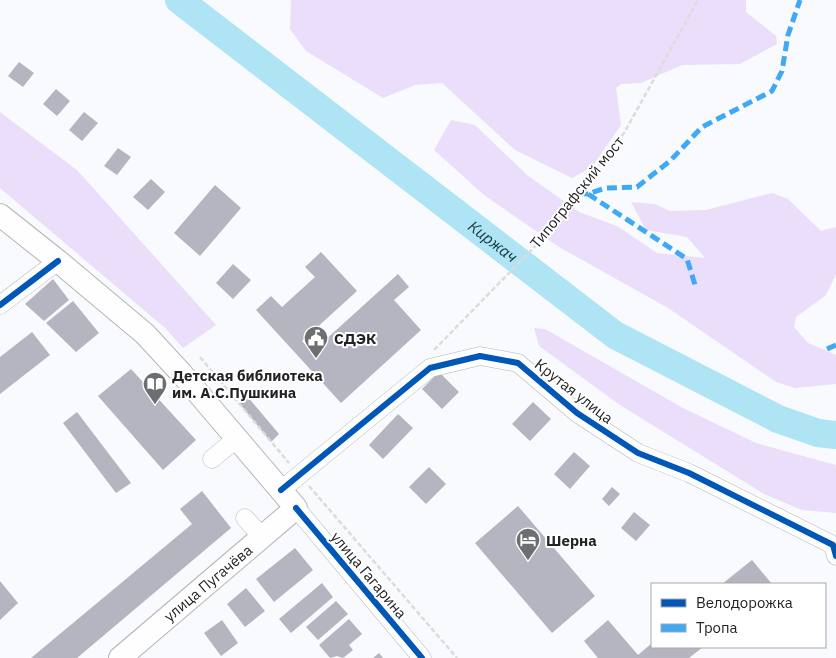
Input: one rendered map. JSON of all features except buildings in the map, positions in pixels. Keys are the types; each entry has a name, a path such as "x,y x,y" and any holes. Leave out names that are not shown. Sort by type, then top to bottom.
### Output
{"main road":[{"name":"улица Гагарина","path":"0,215 58,260 145,334 181,373 296,508"},
{"name":"улица Пугачёва","path":"120,658 296,508"}],"street":[{"path":"0,305 58,260"},
{"name":"Крутая улица","path":"281,490 430,368 480,356 518,363 577,413 638,453 689,474 833,546 836,556"},
{"path":"212,459 237,438"},
{"name":"улица Гагарина","path":"296,508 422,658"},
{"path":"245,518 262,537"}],"path":[{"path":"200,358 457,658"}],"shaded area":[{"path":"291,0 746,0 746,12 776,36 777,44 740,64 682,65 641,83 621,84 616,88 621,125 592,167 572,178 515,150 442,83 415,85 383,98 306,51 290,29"},
{"path":"0,112 77,170 216,325 183,348 165,328 0,188"},
{"path":"451,120 475,125 527,175 579,212 617,226 657,253 705,258 687,237 646,230 631,202 655,204 670,211 706,210 772,193 788,199 821,231 836,227 836,274 826,295 796,317 794,327 808,343 836,355 836,384 795,388 776,382 668,308 559,247 484,195 434,150"},
{"path":"534,328 545,329 683,408 756,443 836,465 836,513 802,510 764,494 620,405 539,346"}],"waterway":[{"name":"Киржач","path":"179,0 615,335 778,419 818,433 836,435"}],"marked path":[{"path":"578,193 588,194 605,188 637,187 670,161 702,127 772,91 782,71 788,35 800,0"},
{"path":"588,194 687,259 696,288"},
{"path":"827,349 836,345"}],"cycle path":[{"path":"0,305 58,261"},
{"path":"281,490 430,368 480,356 518,363 577,413 638,453 689,473 833,545 836,556"},
{"path":"296,508 422,658"}],"place":[{"name":"СДЭК","path":"316,359"},
{"name":"Детская библиотека им. А.С.Пушкина","path":"155,405"},
{"name":"Шерна","path":"528,561"}]}
